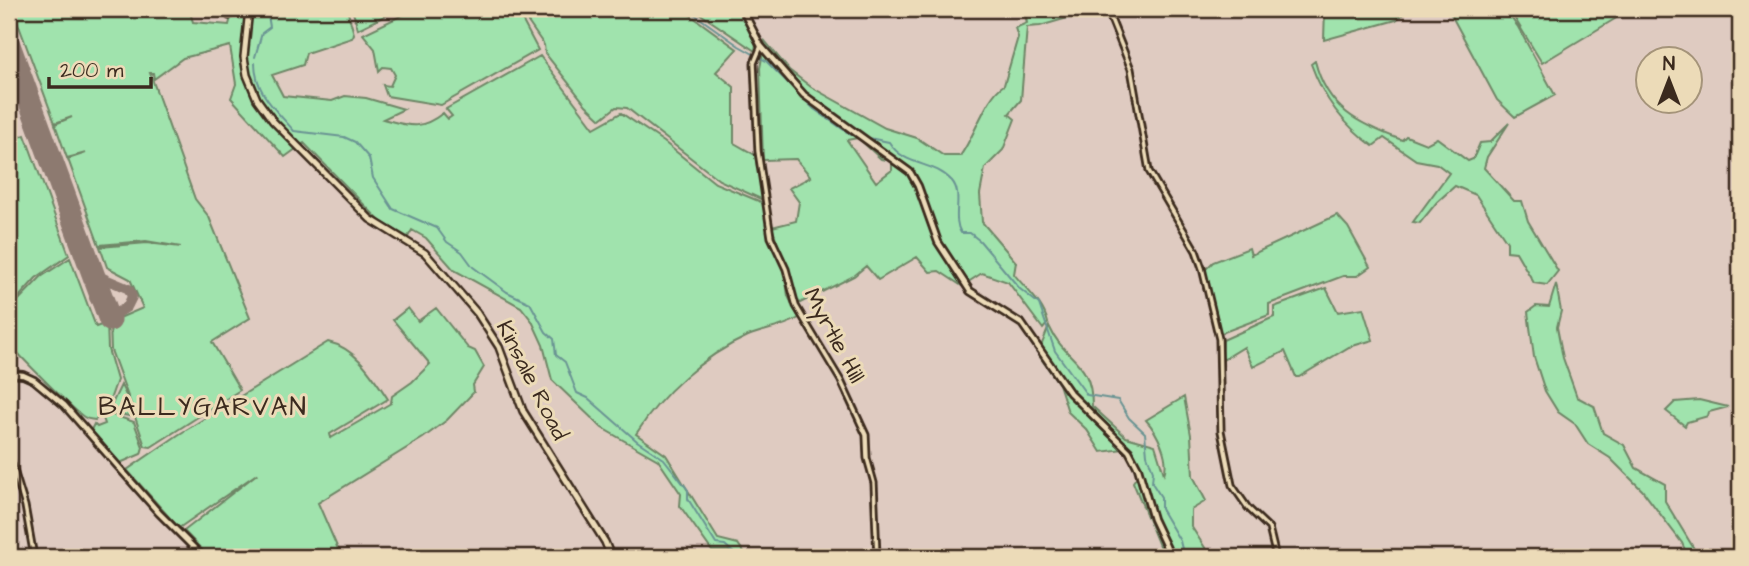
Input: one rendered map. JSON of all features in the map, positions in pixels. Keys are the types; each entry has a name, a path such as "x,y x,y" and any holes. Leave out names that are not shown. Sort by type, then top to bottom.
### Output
{"main road":[{"name":"Kinsale Road","path":"249,9 244,57 257,99 274,121 370,219 425,253 477,313 499,346 523,411 605,542 611,557"}],"street":[{"path":"229,16 230,9"},
{"path":"742,9 761,46 804,95 898,161 914,178 938,242 970,291 1022,324 1070,393 1129,451 1139,468 1153,519 1171,557"},
{"path":"1107,9 1131,69 1149,171 1196,251 1202,268 1219,339 1221,431 1232,485 1248,509 1269,528 1276,557"},
{"name":"Myrtle Hill","path":"761,46 756,54 758,151 771,237 786,270 796,306 841,381 866,435 874,483 877,557"},
{"path":"9,374 23,375 34,380 64,405 159,513 203,557"},
{"path":"9,454 25,506 34,557"}],"green space":[{"path":"122,9 130,13 141,9 189,9 193,22 229,25 233,9 347,9 354,34 352,38 306,53 303,65 272,75 283,96 332,101 345,96 366,98 404,109 383,119 407,125 428,123 443,113 448,119 452,116 446,109 540,56 594,128 621,113 664,142 715,183 764,204 769,239 785,273 788,296 799,318 748,336 715,354 671,390 636,434 666,455 718,539 738,544 747,557 733,557 729,551 712,551 680,506 681,494 658,460 602,428 552,380 543,345 532,321 521,307 454,270 426,238 412,230 408,237 380,221 304,143 285,157 231,98 236,84 230,46 183,58 154,79 153,73 150,73 195,199 209,217 250,318 212,342 240,390 151,447 145,446 135,417 113,413 110,408 121,385 133,410 111,350 110,322 143,308 130,279 107,267 100,247 147,243 181,247 146,241 99,245 68,159 86,153 67,158 55,124 72,117 55,123 13,10"},
{"path":"352,9 399,9 358,29"},
{"path":"415,9 511,9 520,16 538,50 441,105 387,96 383,85 390,86 395,75 391,68 383,67 379,71 375,49 363,34"},
{"path":"519,9 682,9 737,49 716,72 734,87 734,143 755,155 763,200 719,180 627,108 616,107 601,119 586,105 545,53 544,45"},
{"path":"693,9 738,9 756,44 755,51"},
{"path":"1024,9 1103,9 1104,12 1088,18 1081,14 1027,27 1021,100 1009,114 1015,119 1003,150 985,168 980,194 982,222 1016,262 1014,274 1038,303 1048,323 1043,329 1008,282 982,273 962,286 939,271 930,272 917,257 878,280 866,266 854,276 798,304 772,227 796,221 799,202 789,188 811,177 796,159 763,160 760,68 765,41 789,70 811,87 885,128 917,138 944,156 960,156 986,107 1004,85 1018,37 1015,28 1027,23","holes":["858,138 881,159 892,161 892,170 876,182 847,140"]},
{"path":"1325,9 1409,9 1396,20 1324,40"},
{"path":"1448,9 1504,9 1518,27 1555,95 1515,117 1497,100"},
{"path":"1509,9 1620,9 1623,14 1542,63"},
{"path":"1315,61 1327,91 1346,113 1372,128 1402,140 1406,136 1426,144 1437,138 1468,161 1473,159 1480,143 1490,142 1509,123 1487,157 1484,168 1514,201 1522,201 1528,221 1558,271 1547,285 1534,283 1516,252 1507,251 1507,242 1476,195 1455,186 1420,223 1413,222 1449,173 1437,164 1416,160 1384,138 1373,146 1362,138 1328,100 1311,64"},
{"path":"25,135 69,255 36,278 9,308 9,141"},
{"path":"1337,215 1348,227 1370,267 1357,276 1343,276 1269,304 1269,315 1219,334 1206,286 1206,269 1213,262 1249,248 1251,255"},
{"path":"70,258 96,327 107,323 108,349 117,380 107,408 95,420 85,418 13,347 9,349 9,310 41,277"},
{"path":"1556,284 1561,311 1557,327 1563,358 1577,397 1594,406 1603,433 1624,445 1636,468 1665,484 1665,501 1699,557 1688,557 1682,543 1642,490 1610,458 1588,444 1575,424 1558,412 1545,391 1534,357 1528,312 1536,306 1549,307"},
{"path":"1326,288 1338,312 1363,308 1373,340 1349,347 1299,377 1296,377 1285,351 1253,367 1244,347 1221,361 1223,340 1274,317 1274,307"},
{"path":"408,308 418,321 436,308 468,348 475,351 484,367 473,385 474,392 447,420 423,438 318,503 338,549 329,557 209,557 184,531 258,473 179,528 127,470 178,435 328,342 355,356 388,399 330,434 331,438 391,403 392,396 412,382 430,364 393,320"},
{"path":"1049,326 1055,338 1088,379 1092,406 1126,437 1155,445 1164,474 1165,461 1161,446 1146,420 1184,397 1191,435 1193,476 1206,501 1191,510 1191,526 1211,557 1140,557 1160,548 1133,482 1142,469 1131,448 1101,452 1087,430 1068,412 1059,384 1038,354"},
{"path":"1699,400 1728,407 1709,412 1708,416 1687,422 1685,426 1666,411 1675,402"},
{"path":"107,413 134,422 143,447 141,454 120,463 91,430 94,424 97,427 105,424 103,418"}],"waterway":[{"path":"255,57 262,33 270,27 267,9"},
{"path":"687,9 739,46 766,61 814,109 851,135 858,136"},
{"path":"255,63 263,92 294,131 344,137 355,142 369,158 373,178 393,209 437,228 447,242 462,252 473,267 507,292 530,303 546,332 554,339 556,355 565,362 577,393 588,398 637,441 664,459 688,490 688,499 716,544 725,545 738,557"},
{"path":"864,137 889,142 903,156 944,174 952,181 957,193 957,220 961,233 970,233 980,241 1020,289 1039,304 1055,351 1087,395 1118,400 1129,418 1145,433 1147,455 1153,471 1152,483 1161,497 1161,509 1180,541 1184,557"}],"taxiway":[{"path":"91,268 103,278 129,289 132,297 127,307 116,314 101,310 94,298 94,278"}],"runway":[{"path":"9,45 110,320"}],"district":[{"name":"BALLYGARVAN","path":"203,406"}]}
